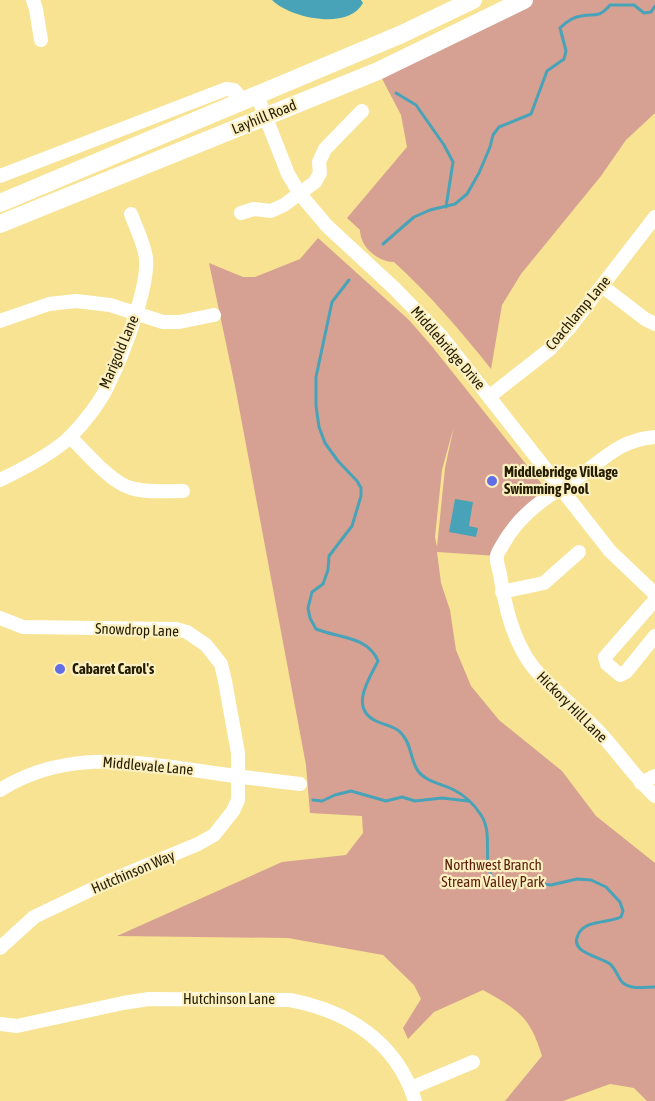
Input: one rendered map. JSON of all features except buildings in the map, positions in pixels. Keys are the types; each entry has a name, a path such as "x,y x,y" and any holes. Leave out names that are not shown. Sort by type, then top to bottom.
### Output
{"main road":[{"name":"Layhill Road","path":"0,203 402,34 473,0"},
{"name":"Layhill Road","path":"0,224 378,71 524,0"}],"street":[{"path":"33,0 41,40"},
{"path":"0,176 226,90 234,90 250,98"},
{"name":"Middlebridge Drive","path":"250,98 265,116 288,174 300,194 327,226 394,288 442,337 610,551 655,594"},
{"path":"241,213 254,209 271,211 315,182 320,173 319,162 325,149 362,111"},
{"name":"Marigold Lane","path":"0,480 23,469 70,437 110,382 136,313 144,283 146,258 131,214"},
{"name":"Coachlamp Lane","path":"490,396 550,349 655,217"},
{"path":"602,286 645,320 655,324"},
{"path":"0,321 49,304 76,301 110,306 163,322 179,322 214,315"},
{"path":"70,437 119,483 145,491 183,491"},
{"name":"Hickory Hill Lane","path":"655,437 639,438 622,444 530,510 510,532 497,556 502,592 512,628 532,666 600,733 640,783 655,796"},
{"path":"530,510 555,503 571,502"},
{"path":"502,592 544,583 579,552"},
{"path":"655,600 605,657 607,664 620,675 626,672 655,636"},
{"name":"Snowdrop Lane","path":"0,618 24,627 176,629 187,632 206,645 221,664 238,753 239,777"},
{"name":"Middlevale Lane","path":"0,790 14,781 38,772 73,763 110,760 300,784"},
{"path":"640,783 655,776"},
{"name":"Hutchinson Way","path":"0,948 34,917 214,835 233,811 238,800 239,777"},
{"name":"Hutchinson Lane","path":"0,1024 17,1026 149,999 290,999 313,1004 346,1017 365,1029 398,1065 413,1094"},
{"path":"413,1094 473,1062"}],"green space":[{"path":"524,0 655,0 655,113 626,140 601,176 521,274 502,305 491,369 445,314 394,262 376,256 367,248 360,230 347,218 407,147 401,115 378,71"},
{"name":"Northwest Branch Stream Valley Park","path":"318,238 409,320 549,493 497,556 437,552 441,583 450,610 456,650 471,686 499,720 562,771 596,816 655,863 655,1101 647,1101 634,1088 610,1084 563,1101 505,1101 542,1056 527,1023 514,1009 483,990 434,1012 408,1039 403,1028 421,999 414,985 383,955 288,938 117,936 282,862 346,855 363,833 362,816 310,813 306,765 235,386 209,263 243,277 255,277 300,259","holes":["454,426 445,468 437,547 435,537 442,470"]}],"water":[{"path":"272,0 361,0 363,3 356,12 345,17 319,19 292,12"},
{"path":"455,499 473,502 469,526 478,528 476,537 449,532"}],"waterway":[{"path":"383,244 414,217 430,210 455,204 467,194 479,173 493,135 499,127 531,114 547,71 564,59 566,51 560,28 562,26 578,17 600,14 610,5 634,5 644,13 651,12 655,6"},
{"path":"396,93 416,105 453,162 446,207"},
{"path":"349,280 332,302 316,377 316,406 319,427 325,443 357,481 361,488 361,496 352,526 329,556 328,570 323,584 312,592 308,608 310,618 316,629 360,642 373,653 378,661 366,684 362,701 364,709 376,721 393,727 405,737 415,767 421,775 458,792 476,807 485,823 489,869 497,884 551,885 577,879 591,880 606,887 620,902 623,911 621,917 592,924 582,929 576,940 577,945 586,953 610,964 621,981 630,987 655,987"},
{"path":"313,800 322,801 351,791 386,801 402,797 415,801 442,798 468,801"}],"place":[{"name":"Middlebridge Village Swimming Pool","path":"492,481"},
{"name":"Cabaret Carol's","path":"60,669"}]}
